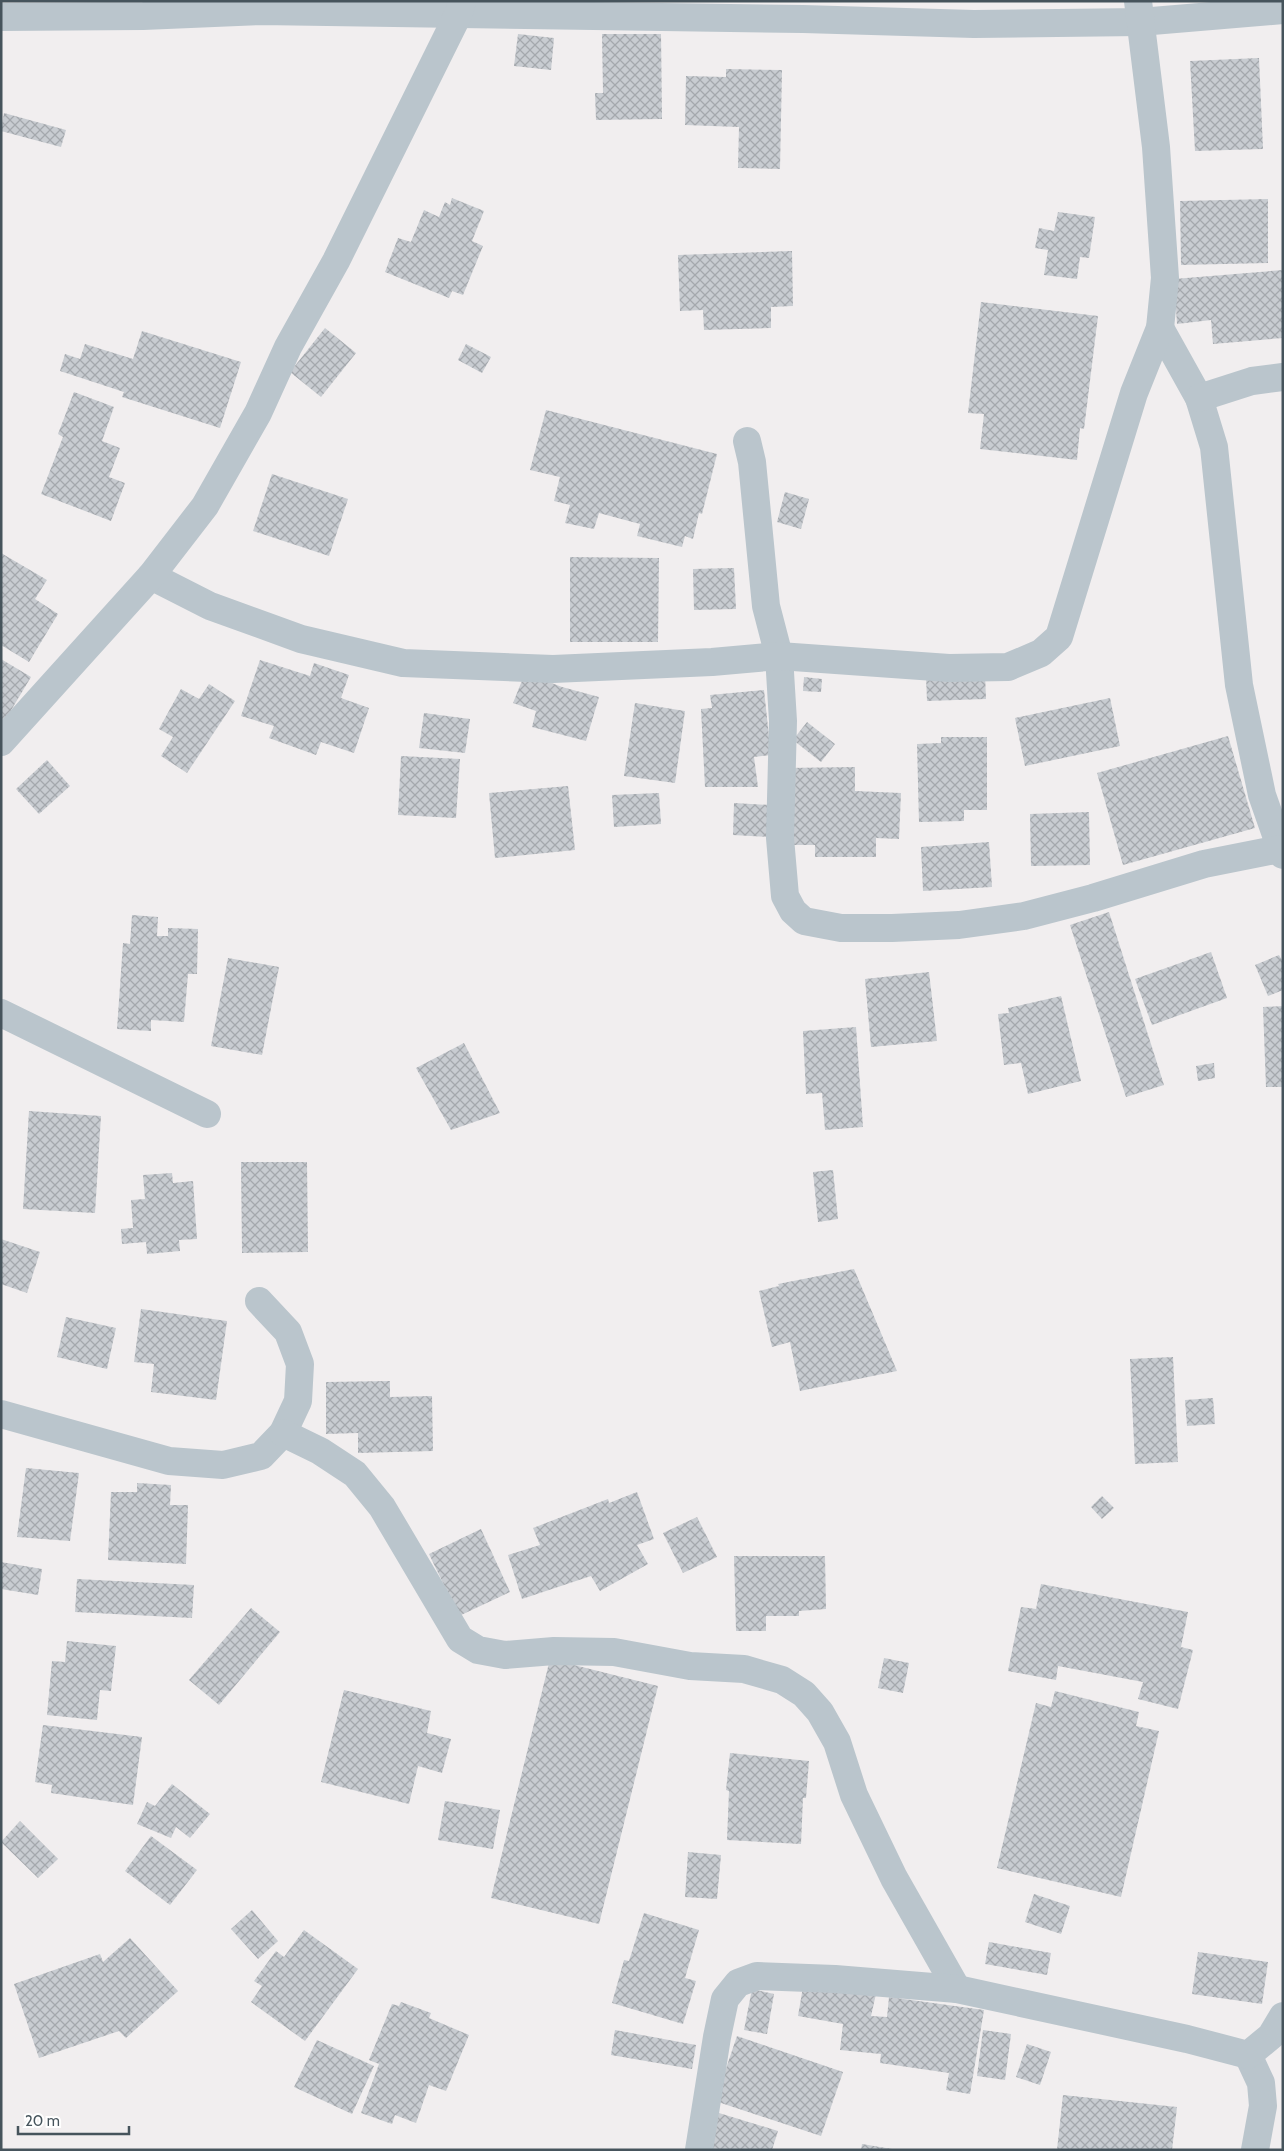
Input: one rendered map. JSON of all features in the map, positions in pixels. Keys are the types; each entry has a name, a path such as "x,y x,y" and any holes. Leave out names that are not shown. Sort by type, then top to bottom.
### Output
{"street":[{"path":"1,742 151,576 205,506 258,413 288,347 336,262 461,7"},
{"path":"1,17 143,16 261,11 461,7 974,24 1139,12 1283,10"},
{"path":"151,576 210,606 301,639 403,663 552,669 712,662 779,656 969,668 1008,667 1041,653 1059,637 1134,393 1160,328 1165,278 1160,194 1139,12"},
{"path":"747,441 752,462 766,606 779,656 783,720 780,838 785,896 793,911 804,922 841,928 892,928 959,925 1024,916 1093,898 1204,864 1281,852 1262,796 1239,685 1214,447 1199,398 1160,328"},
{"path":"1199,398 1252,381 1283,378"},
{"path":"1,1013 207,1114"},
{"path":"1,1414 169,1461 223,1465 261,1456 283,1433 298,1401 300,1364 288,1332 259,1301"},
{"path":"283,1433 320,1450 355,1474 382,1507 460,1639 478,1650 505,1654 554,1651 614,1652 690,1666 744,1669 782,1680 804,1694 820,1712 837,1742 854,1795 894,1878 957,1989"},
{"path":"699,2150 716,2037 724,1999 738,1983 757,1976 834,1979 957,1989 1178,2036 1248,2054"},
{"path":"1248,2054 1271,2036 1283,2016"},
{"path":"1248,2054 1261,2084 1263,2106 1255,2150"}],"building":[{"path":"518,34 554,38 551,70 514,66"},
{"path":"602,34 661,34 662,119 596,120 595,93 603,93"},
{"path":"1259,58 1263,149 1195,151 1190,61"},
{"path":"726,69 782,70 780,169 738,168 739,127 685,125 686,76 726,77"},
{"path":"4,113 66,130 61,147 1,131"},
{"path":"452,198 484,211 472,241 483,246 463,295 452,291 449,298 385,272 398,238 411,242 424,210 439,217 445,202 450,205"},
{"path":"1268,199 1268,263 1181,265 1180,201"},
{"path":"1058,212 1095,217 1089,258 1080,257 1077,279 1044,275 1048,250 1035,248 1039,228 1054,231"},
{"path":"792,251 793,306 771,307 771,328 704,330 703,310 680,311 678,255"},
{"path":"1283,270 1283,338 1213,344 1211,320 1177,324 1174,279"},
{"path":"981,302 1098,316 1084,429 1080,428 1077,460 980,449 984,414 968,413"},
{"path":"325,328 356,353 321,397 290,372"},
{"path":"142,331 241,362 220,428 122,397 124,392 60,371 65,354 80,359 85,344 133,359"},
{"path":"466,344 491,357 482,373 458,360"},
{"path":"74,392 114,407 102,441 120,448 109,477 125,483 111,521 41,494 63,437 58,434"},
{"path":"546,410 717,454 702,514 699,513 693,539 685,536 682,547 637,536 640,524 599,513 594,529 565,523 570,505 554,501 560,477 530,470"},
{"path":"272,474 348,499 329,556 253,531"},
{"path":"785,492 809,499 801,529 777,522"},
{"path":"1,553 47,580 35,599 58,614 29,662 1,645"},
{"path":"570,557 659,558 658,642 570,642"},
{"path":"734,568 736,609 694,610 693,569"},
{"path":"1,659 31,677 1,727"},
{"path":"260,660 310,676 314,663 349,675 341,698 369,708 354,753 321,742 316,755 269,738 274,726 241,716"},
{"path":"525,673 562,687 599,697 586,741 532,727 536,711 513,703"},
{"path":"985,674 986,699 927,701 926,676"},
{"path":"804,677 822,679 821,692 803,691"},
{"path":"209,684 235,701 187,773 161,756 173,737 159,729 181,689 199,699"},
{"path":"764,690 771,755 754,757 758,787 705,787 701,709 712,708 710,695"},
{"path":"1110,698 1120,746 1025,766 1015,718"},
{"path":"635,703 685,711 675,783 624,776"},
{"path":"424,713 470,719 465,753 419,748"},
{"path":"807,722 835,744 821,762 793,740"},
{"path":"1228,736 1255,828 1123,865 1097,773"},
{"path":"941,737 987,737 987,810 964,810 964,821 919,822 917,744 941,743"},
{"path":"401,756 460,759 456,818 398,815"},
{"path":"47,760 70,786 39,814 16,789"},
{"path":"855,767 855,791 901,793 899,839 876,838 876,857 815,857 815,845 787,845 786,768"},
{"path":"568,786 575,850 495,858 489,793"},
{"path":"659,793 661,824 614,827 612,795"},
{"path":"734,803 770,805 769,837 733,835"},
{"path":"1089,812 1090,865 1031,866 1030,814"},
{"path":"989,842 992,887 923,891 921,847"},
{"path":"1109,912 1164,1085 1126,1097 1070,925"},
{"path":"132,915 158,917 157,936 168,936 168,928 198,929 197,974 188,974 184,1022 151,1020 151,1031 117,1029 123,943 130,944"},
{"path":"1211,952 1227,998 1152,1025 1135,979"},
{"path":"1279,955 1283,962 1283,990 1268,996 1255,965"},
{"path":"228,958 279,967 262,1055 211,1046"},
{"path":"929,972 937,1041 871,1047 865,979"},
{"path":"1061,996 1081,1081 1028,1094 1021,1063 1004,1065 998,1014 1009,1013 1008,1008"},
{"path":"1283,1006 1283,1087 1266,1087 1263,1007"},
{"path":"856,1027 863,1127 825,1130 822,1093 806,1094 803,1031"},
{"path":"464,1043 500,1113 451,1130 416,1068"},
{"path":"1214,1063 1215,1078 1198,1081 1196,1066"},
{"path":"29,1111 101,1116 95,1213 23,1209"},
{"path":"241,1162 307,1162 308,1252 242,1253"},
{"path":"833,1170 838,1219 818,1222 813,1172"},
{"path":"172,1173 173,1183 193,1181 197,1239 179,1240 180,1251 147,1254 146,1242 122,1244 121,1229 133,1228 131,1200 145,1199 143,1175"},
{"path":"1,1239 40,1252 27,1293 1,1284"},
{"path":"854,1269 897,1371 800,1391 790,1342 772,1347 759,1291 779,1286 778,1284"},
{"path":"141,1309 227,1321 216,1400 151,1392 154,1364 134,1362"},
{"path":"66,1317 116,1328 107,1369 57,1357"},
{"path":"1173,1357 1178,1462 1135,1464 1130,1359"},
{"path":"390,1381 390,1397 432,1396 433,1451 358,1453 358,1433 326,1434 326,1382"},
{"path":"1213,1398 1215,1424 1187,1426 1185,1400"},
{"path":"26,1468 79,1473 70,1541 17,1537"},
{"path":"137,1483 171,1485 170,1505 188,1505 186,1564 108,1560 111,1492 137,1492"},
{"path":"637,1492 654,1539 637,1545 648,1564 600,1591 591,1576 522,1599 508,1555 540,1545 533,1528 608,1499 609,1503"},
{"path":"1102,1496 1114,1508 1102,1519 1091,1507"},
{"path":"697,1517 717,1557 683,1573 663,1533"},
{"path":"481,1529 510,1592 459,1616 429,1554"},
{"path":"734,1556 825,1556 826,1609 799,1611 799,1616 766,1616 766,1631 736,1631"},
{"path":"1,1562 42,1569 38,1595 1,1589"},
{"path":"77,1579 194,1585 192,1618 75,1612"},
{"path":"1041,1584 1188,1612 1181,1647 1193,1650 1178,1709 1138,1699 1143,1682 1058,1666 1056,1680 1008,1671 1021,1607 1036,1609"},
{"path":"251,1608 280,1632 219,1705 189,1680"},
{"path":"67,1641 116,1646 111,1691 100,1690 97,1720 47,1715 52,1661 65,1662"},
{"path":"884,1658 909,1663 903,1693 878,1688"},
{"path":"550,1659 658,1686 599,1924 491,1898"},
{"path":"344,1690 431,1711 427,1733 451,1739 442,1773 418,1766 409,1804 321,1782"},
{"path":"1055,1691 1139,1712 1136,1726 1159,1731 1121,1897 997,1868 1036,1703 1051,1707"},
{"path":"43,1725 142,1737 133,1805 51,1793 52,1785 35,1782"},
{"path":"730,1753 809,1761 806,1798 803,1798 801,1844 727,1840 729,1791 726,1790"},
{"path":"172,1784 210,1814 190,1838 176,1827 171,1838 137,1824 147,1802 155,1806"},
{"path":"445,1801 500,1810 493,1849 438,1840"},
{"path":"20,1821 58,1859 38,1878 1,1842"},
{"path":"151,1836 197,1870 170,1905 125,1871"},
{"path":"688,1852 721,1855 717,1899 685,1897"},
{"path":"1034,1894 1070,1906 1061,1934 1025,1922"},
{"path":"252,1910 278,1941 258,1959 231,1929"},
{"path":"644,1913 699,1930 685,1978 696,1981 683,2024 612,2003 624,1960 629,1961"},
{"path":"304,1930 358,1969 305,2041 251,2002 262,1986 254,1981 276,1951 284,1957"},
{"path":"130,1938 178,1991 126,2038 119,2031 39,2058 14,1984 100,1954 103,1962"},
{"path":"989,1942 1051,1953 1047,1975 985,1964"},
{"path":"1198,1952 1268,1962 1262,2004 1192,1994"},
{"path":"804,1981 876,1994 871,2016 887,2017 889,1997 984,2010 970,2094 946,2090 949,2073 880,2063 881,2054 840,2050 843,2024 798,2016"},
{"path":"752,1989 774,1994 767,2034 744,2030"},
{"path":"401,2002 431,2013 429,2018 469,2035 446,2091 429,2085 416,2123 395,2115 392,2124 361,2113 379,2064 369,2060 392,2004 399,2006"},
{"path":"615,2030 696,2045 692,2069 611,2055"},
{"path":"983,2030 1011,2034 1005,2080 977,2076"},
{"path":"737,2036 843,2072 821,2136 715,2101"},
{"path":"317,2040 374,2066 352,2114 294,2087"},
{"path":"1027,2044 1051,2052 1040,2085 1016,2077"},
{"path":"1063,2095 1177,2107 1172,2150 1057,2150"},
{"path":"719,2113 778,2131 772,2150 707,2150"},
{"path":"862,2144 892,2149 892,2150 861,2150"}]}
